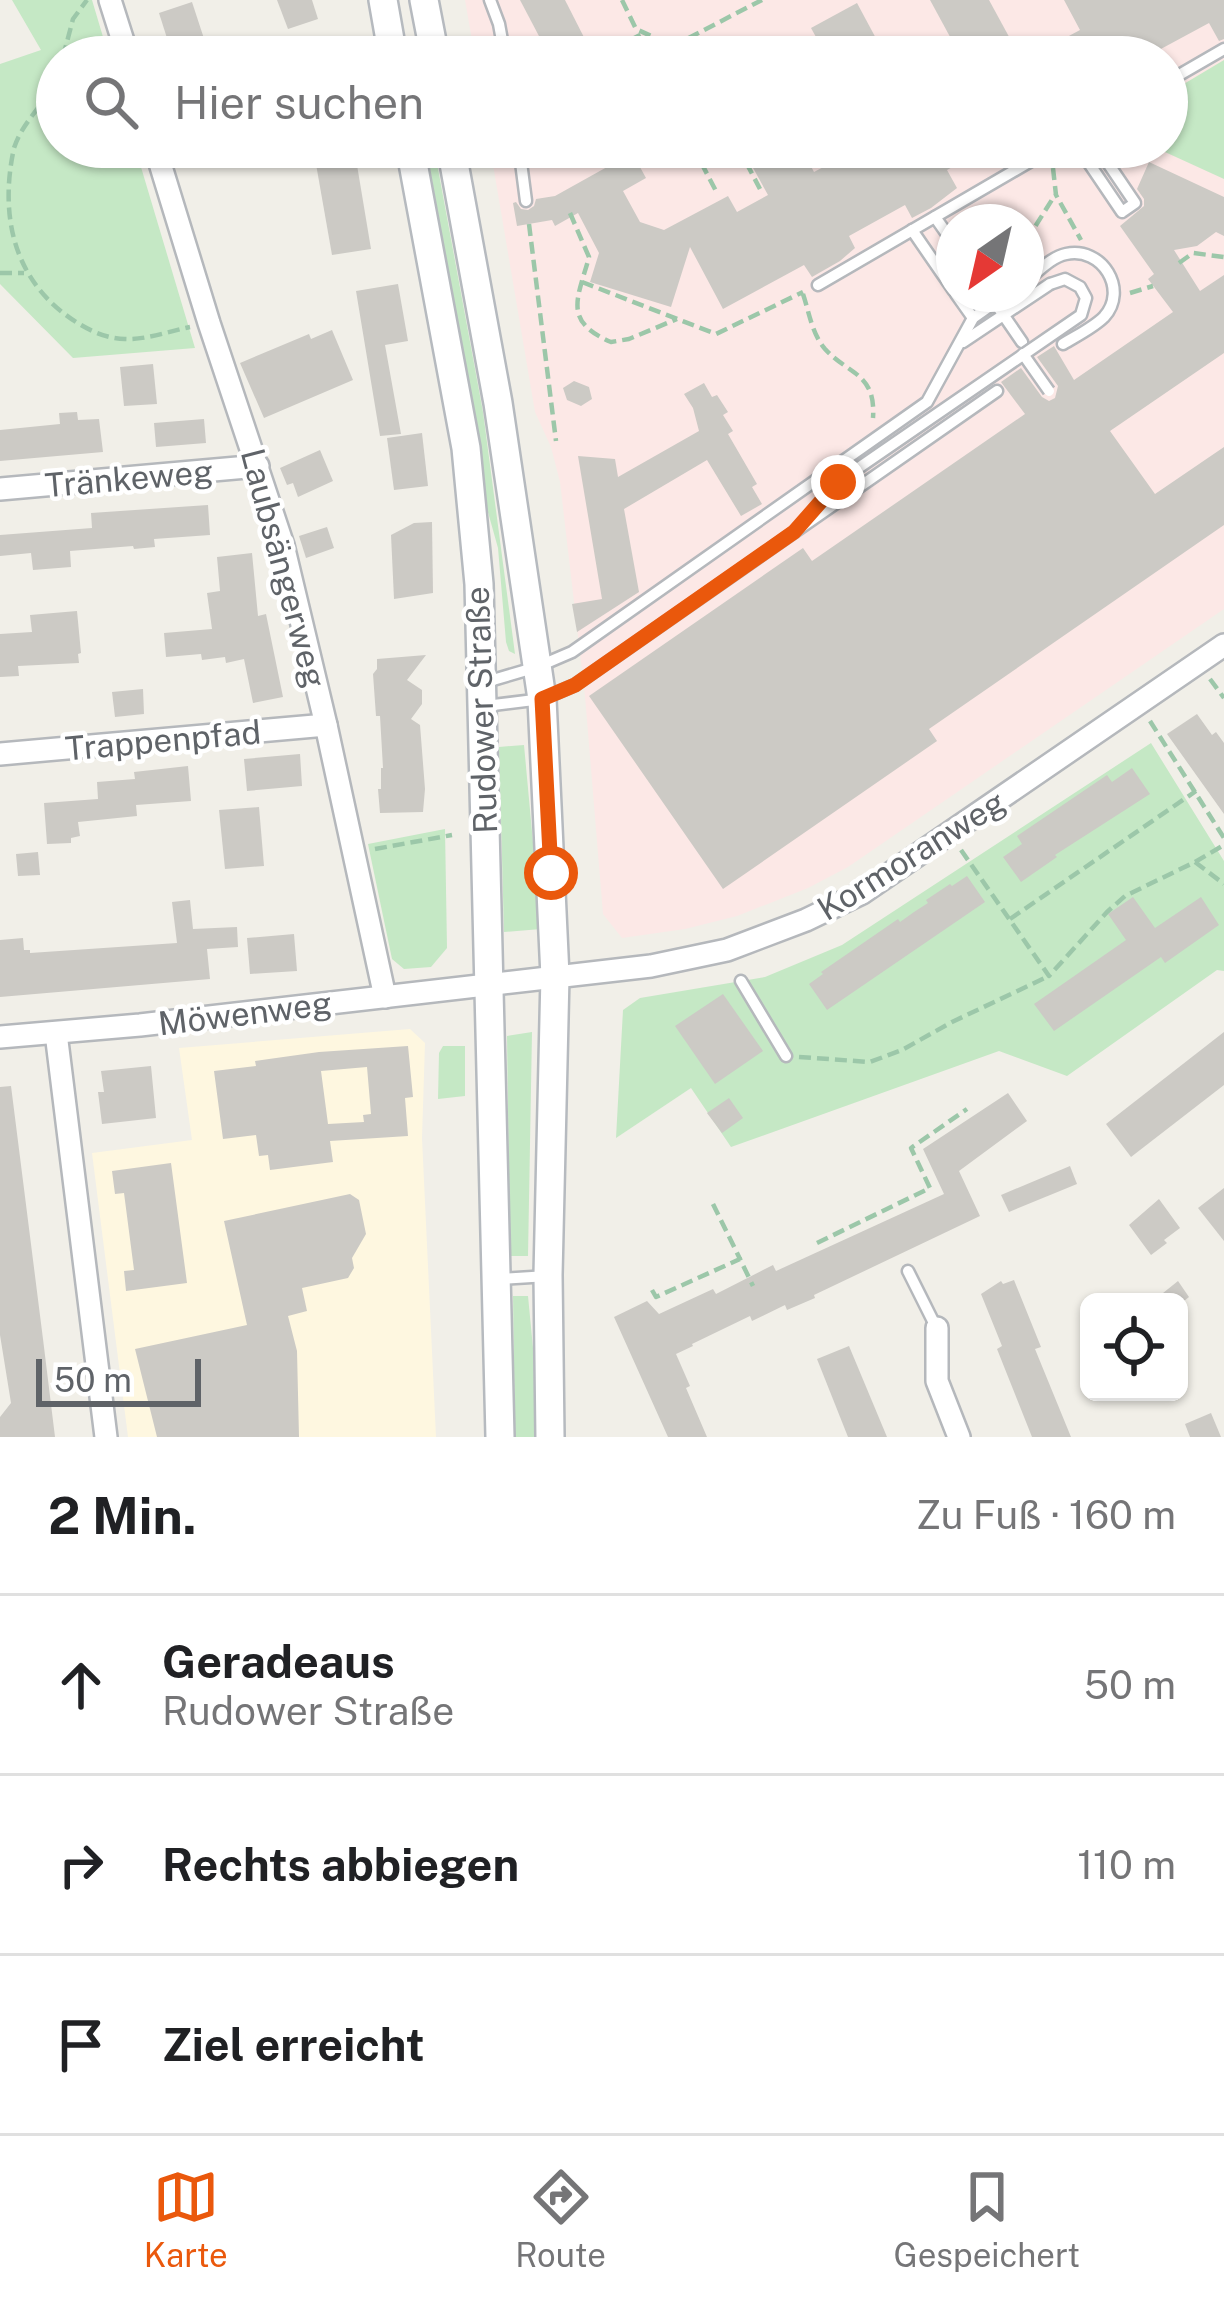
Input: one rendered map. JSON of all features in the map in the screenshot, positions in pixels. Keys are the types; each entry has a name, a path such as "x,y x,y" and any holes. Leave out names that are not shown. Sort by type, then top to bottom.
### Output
{"main road":[{"path":"383,0 389,36"},
{"path":"424,0 431,36"},
{"name":"Rudower Straße","path":"414,168 466,448 479,584 500,1437"},
{"name":"Rudower Straße","path":"455,168 498,403 542,699 555,976 548,1276 550,1437"}],"street":[{"path":"110,0 121,36"},
{"name":"Laubsängerweg","path":"161,168 283,545 385,997"},
{"name":"Tränkeweg","path":"0,489 259,466"},
{"name":"Kormoranweg","path":"489,984 702,956 806,920 862,892 1224,645"},
{"name":"Trappenpfad","path":"0,754 326,725"},
{"name":"Möwenweg","path":"0,1037 489,984"},
{"path":"56,1033 106,1437"},
{"path":"937,1328 938,1381 959,1437"}],"lane":[{"path":"490,0 502,36"},
{"path":"1188,70 1224,49"},
{"path":"522,168 526,200"},
{"path":"818,285 1019,168"},
{"path":"1092,168 1122,212 1135,203 1111,168"},
{"path":"912,230 936,265"},
{"path":"1044,268 1058,257 1089,255 1103,264 1113,283 1113,298 1102,320 1063,344"},
{"path":"794,532 838,482 1022,348 1081,315 1084,292 1075,283 1060,279 959,345"},
{"path":"969,312 973,318"},
{"path":"482,695 572,652 927,402 979,312"},
{"path":"1001,312 1048,391"},
{"path":"482,695 542,699 575,685 998,391"},
{"path":"741,981 786,1056"},
{"path":"908,1271 937,1328"},
{"path":"497,1279 548,1276"}],"path":[{"path":"69,36 87,0"},
{"path":"622,0 636,29 651,36"},
{"path":"692,36 762,0"},
{"path":"638,36 644,33"},
{"path":"36,110 22,127 7,182 9,226 25,273 51,304 78,325 107,336 128,340 195,326"},
{"path":"704,168 717,193"},
{"path":"749,168 760,189"},
{"path":"1054,168 1056,195 1089,255"},
{"path":"1044,213 1056,195"},
{"path":"570,213 590,256 576,309 584,326 611,343 677,319"},
{"path":"529,224 556,441"},
{"path":"1179,263 1193,253 1224,257"},
{"path":"0,273 25,273"},
{"path":"583,282 716,334 818,285"},
{"path":"1113,298 1153,286"},
{"path":"803,292 815,335 833,356 854,369 871,395 872,428 865,447"},
{"path":"1210,679 1224,698"},
{"path":"786,1056 870,1061 902,1050 1049,976 1124,896 1195,862 1224,841 1150,720"},
{"path":"1010,920 1196,791"},
{"path":"366,851 452,835"},
{"path":"962,850 1049,976"},
{"path":"1195,862 1224,884"},
{"path":"817,1243 930,1188 911,1148 967,1109"},
{"path":"712,1204 753,1286"},
{"path":"875,1213 880,1223"},
{"path":"652,1290 656,1297 740,1259"}],"shaded area":[{"path":"465,0 1224,0 1224,609 848,867 737,916 685,929 622,938 603,914 585,696 560,482 535,412 494,168 1188,168 1188,36 471,36"},
{"path":"410,1029 425,1043 422,1138 436,1437 128,1437 92,1153 192,1140 179,1048"}],"green space":[{"path":"12,0 92,0 103,36 36,36 36,41"},
{"path":"36,52 36,168 141,168 195,348 73,358 0,284 0,64"},
{"path":"1224,60 1224,179 1188,163 1188,81"},
{"path":"430,168 438,168 483,412 515,654 506,642 498,548 486,505"},
{"path":"1151,743 1224,861 1224,971 1217,970 1067,1076 999,1051 731,1147 691,1088 616,1138 623,1010 640,998 765,977 842,945"},
{"path":"524,745 541,929 504,932 499,747"},
{"path":"445,829 447,948 431,967 404,969 392,959 368,844"},
{"path":"532,1032 528,1256 510,1256 507,1036"},
{"path":"443,1046 465,1046 465,1096 438,1099"},
{"path":"513,1296 528,1296 538,1437 515,1437"}],"building":[{"path":"277,0 312,0 318,19 288,29"},
{"path":"520,0 565,0 583,36 539,36"},
{"path":"930,0 989,0 1009,36 950,36"},
{"path":"1064,0 1224,0 1224,39 1219,41 1209,23 1185,36 1069,36 1080,30"},
{"path":"192,2 203,36 166,36 159,13"},
{"path":"857,3 875,36 815,36 811,28"},
{"path":"317,168 358,168 371,249 332,255"},
{"path":"605,168 641,168 646,178 623,191 640,222 664,230 728,196 737,212 768,195 753,168 812,168 814,172 822,168 951,168 947,170 957,188 912,218 905,205 849,236 855,248 812,277 804,265 723,309 690,247 671,307 590,282 599,253 578,213 555,226 552,220 517,226 513,203 528,210 536,199 555,196"},
{"path":"1146,168 1162,168 1224,197 1224,236 1216,232 1197,246 1174,250 1200,291 1224,275 1224,353 1110,431 1155,494 1224,447 1224,525 929,729 937,741 723,889 589,696 803,548 812,561 1025,414 1001,382 1021,368 1042,397 1055,398 1058,386 1037,357 1054,346 1074,380 1173,312 1148,279 1154,274 1120,226 1144,206 1137,189"},
{"path":"398,284 408,341 385,345 401,434 380,436 356,291"},
{"path":"332,330 353,380 264,418 240,363 309,334 311,339"},
{"path":"153,364 157,404 124,406 120,367"},
{"path":"574,381 589,387 592,399 581,406 567,400 563,388"},
{"path":"704,383 728,412 723,415 733,431 728,434 757,484 752,487 762,504 741,516 707,460 624,509 639,592 577,632 572,604 602,599 578,456 615,459 618,477 699,431 684,394"},
{"path":"77,412 78,420 99,419 103,452 0,461 0,430 60,424 59,413"},
{"path":"204,419 206,443 156,447 154,423"},
{"path":"422,433 428,486 394,490 387,438"},
{"path":"320,450 333,481 298,497 280,468"},
{"path":"208,505 210,535 154,539 155,547 70,551 71,567 33,570 31,553 0,556 0,535 92,528 91,513"},
{"path":"432,522 433,593 394,599 391,535 414,523"},
{"path":"327,527 334,548 306,558 299,536"},
{"path":"252,553 258,616 266,614 283,697 253,703 244,659 226,663 225,657 202,660 201,654 166,657 164,633 212,629 207,593 220,591 217,557"},
{"path":"77,611 79,663 18,666 19,676 0,677 0,634 32,632 30,615"},
{"path":"426,655 407,680 422,690 422,704 411,719 420,725 423,812 380,813 383,768 373,674 377,659"},
{"path":"143,689 144,714 115,717 112,692"},
{"path":"1197,714 1224,743 1224,814 1167,734"},
{"path":"300,754 302,786 247,791 244,759"},
{"path":"188,766 191,801 136,805 137,816 78,822 80,836 71,838 71,843 47,844 44,803 98,799 97,782 135,779 134,772"},
{"path":"1132,768 1150,794 1021,882 1003,857 1022,844 1017,836 1107,775 1112,782"},
{"path":"259,807 264,866 225,869 219,810"},
{"path":"38,852 40,875 18,876 16,854"},
{"path":"967,876 985,902 827,1010 809,984 821,972"},
{"path":"1133,897 1155,928 1201,897 1219,925 1165,963 1161,957 1054,1031 1034,1004 1126,940 1108,914"},
{"path":"190,900 193,929 237,927 238,947 207,949 210,979 0,997 0,940 23,938 24,950 30,953 177,943 172,902"},
{"path":"294,934 297,971 250,974 247,938"},
{"path":"723,994 763,1051 715,1084 675,1026"},
{"path":"1224,1032 1224,1085 1131,1157 1106,1124"},
{"path":"408,1046 413,1097 405,1098 408,1136 330,1141 333,1162 270,1170 268,1155 259,1156 256,1135 223,1139 214,1071 319,1052","holes":["367,1067 371,1114 363,1115 364,1122 328,1124 321,1071"]},
{"path":"151,1066 156,1118 102,1124 101,1071"},
{"path":"11,1086 55,1437 0,1437 0,1417 11,1403 0,1335 0,1087"},
{"path":"1008,1093 1027,1121 959,1171 980,1216 815,1298 787,1310 785,1305 752,1321 750,1316 676,1354 707,1437 668,1437 614,1317 647,1301 659,1314 713,1289 716,1294 773,1265 776,1271 944,1194 923,1149"},
{"path":"729,1098 743,1118 722,1133 707,1113"},
{"path":"171,1163 187,1283 126,1291 124,1271 134,1270 124,1193 115,1194 112,1171"},
{"path":"1070,1166 1077,1184 1009,1212 1001,1195"},
{"path":"1224,1188 1224,1241 1198,1208"},
{"path":"350,1194 359,1200 366,1234 352,1258 354,1268 348,1278 302,1288 307,1311 288,1316 297,1351 299,1437 157,1437 135,1349 247,1325 224,1221"},
{"path":"1159,1199 1180,1228 1151,1255 1129,1225"},
{"path":"1014,1280 1041,1347 1035,1349 1071,1437 1032,1437 997,1349 1002,1346 981,1294 1001,1281"},
{"path":"1178,1281 1186,1293 1163,1293"},
{"path":"849,1346 887,1437 848,1437 817,1359"},
{"path":"1211,1413 1221,1437 1190,1437 1185,1424"}],"route":[{"path":"551,873 542,699 575,685 794,532 838,482"}]}
